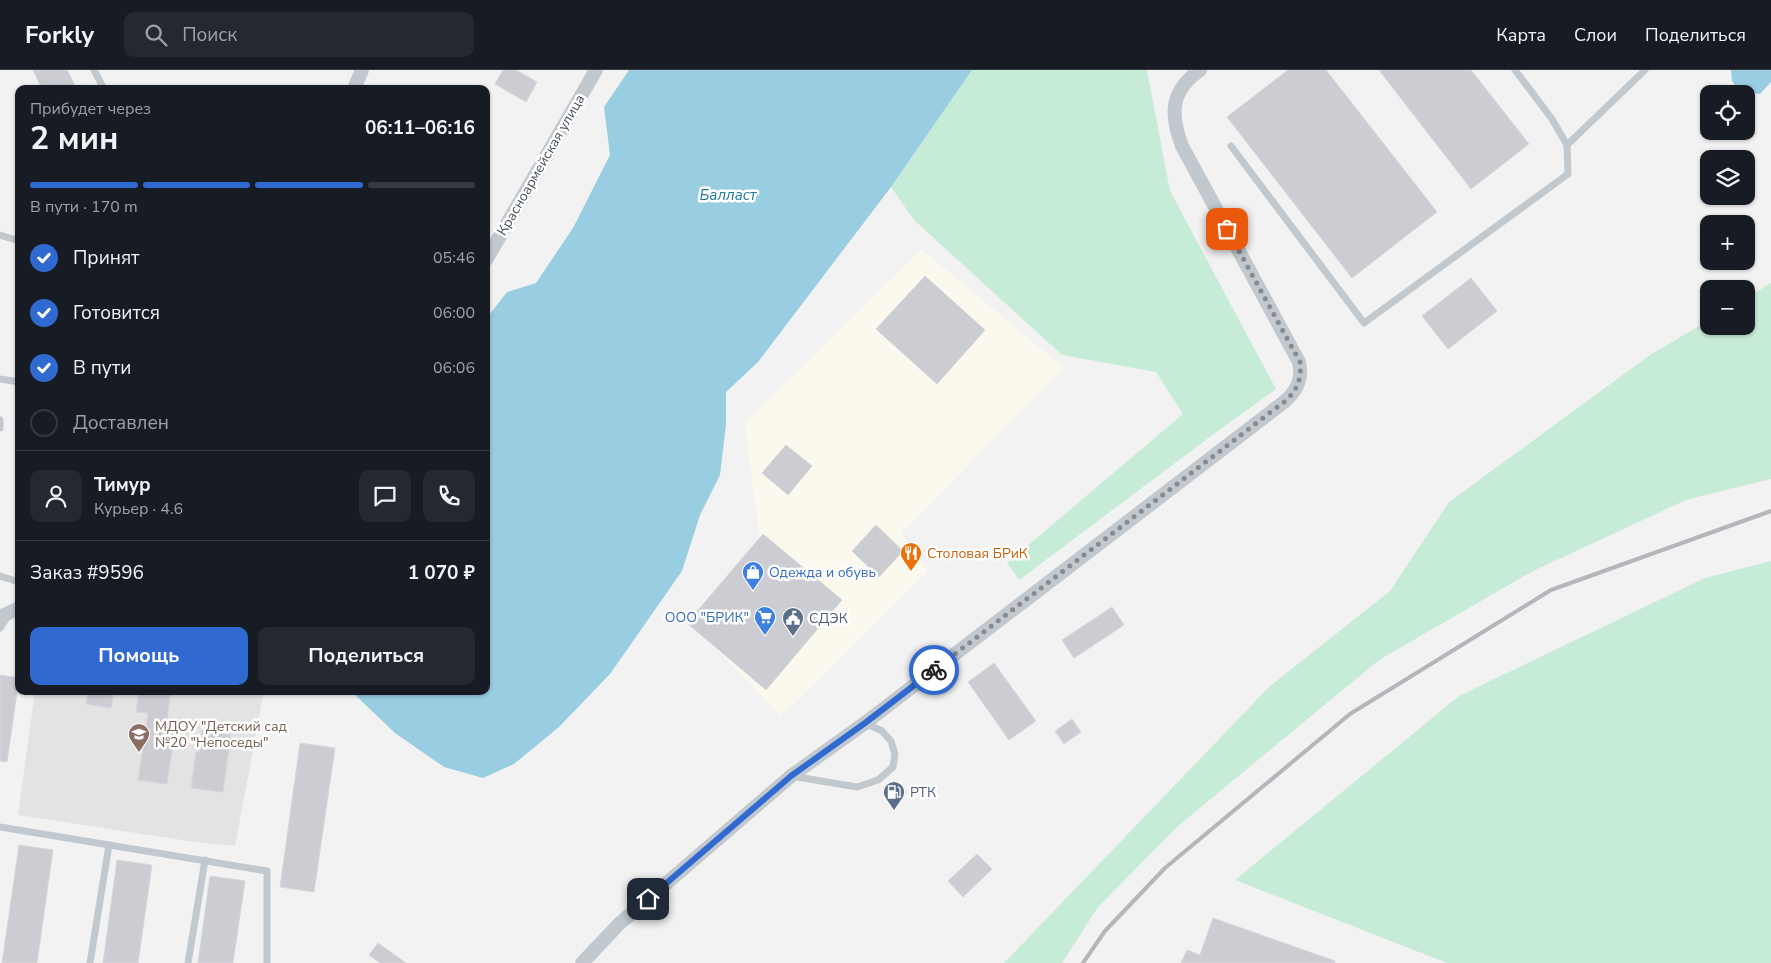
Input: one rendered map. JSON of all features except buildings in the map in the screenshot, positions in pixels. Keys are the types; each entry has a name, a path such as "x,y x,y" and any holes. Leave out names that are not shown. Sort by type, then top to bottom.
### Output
{"street":[{"path":"356,85 362,70"},
{"name":"Красноармейская улица","path":"490,253 596,70"},
{"path":"582,963 619,924 791,776 865,723 1284,402 1298,385 1301,370 1300,362 1177,134 1174,110 1175,99 1180,88 1193,72"}],"lane":[{"path":"94,70 102,85"},
{"path":"1231,146 1364,324 1568,174 1567,145 1552,119 1515,70"},
{"path":"1567,145 1645,70"},
{"path":"0,235 15,240"},
{"path":"0,379 15,381"},
{"path":"0,420 0,428"},
{"path":"0,576 15,581"},
{"path":"0,628 10,612"},
{"path":"791,776 857,787 878,780 893,767 895,754 891,741 882,731 865,723"},
{"path":"0,827 267,871 267,963"},
{"path":"90,963 109,845"},
{"path":"188,963 205,860"}],"shaded area":[{"path":"921,249 1064,368 901,533 928,571 781,716 695,627 762,558 745,424"},
{"name":"МДОУ \"Детский сад №20 \"Непоседы\"","path":"34,695 263,695 235,846 195,842 18,815"}],"green space":[{"path":"972,70 1147,70 1170,191 1276,389 1019,580 1007,563 1183,414 1156,372 1062,355 914,220 891,187"},
{"path":"1771,283 1771,479 1686,500 1533,571 1379,660 1178,826 1098,907 1062,963 1004,963 1270,686 1390,591 1449,502 1650,355 1700,325 1700,335 1755,335 1755,293"},
{"path":"1771,561 1771,963 1447,963 1235,880 1459,696 1705,578"}],"water":[{"name":"Балласт","path":"629,70 972,70 891,187 758,362 726,392 726,424 720,475 700,515 682,571 610,674 559,727 514,764 483,778 444,767 395,733 355,695 490,695 490,314 507,292 536,283 573,228 610,155 604,107"},
{"path":"1731,70 1771,70 1771,82 1760,94 1755,93 1755,85 1735,85 1732,81"}],"railway":[{"path":"1083,963 1105,931 1165,868 1350,714 1551,590 1771,511"}],"way so far":[{"path":"934,670 1288,399 1295,390 1301,375 1300,362 1227,229"}],"place":[{"name":"Столовая БРиК","path":"911,572"},
{"name":"Одежда и обувь","path":"753,591"},
{"name":"ООО \"БРИК\"","path":"765,636"},
{"name":"СДЭК","path":"793,637"},
{"name":"МДОУ \"Детский сад №20 \"Непоседы\"","path":"139,753"},
{"name":"РТК","path":"894,811"}],"route":[{"path":"648,899 791,776 934,670"}]}
